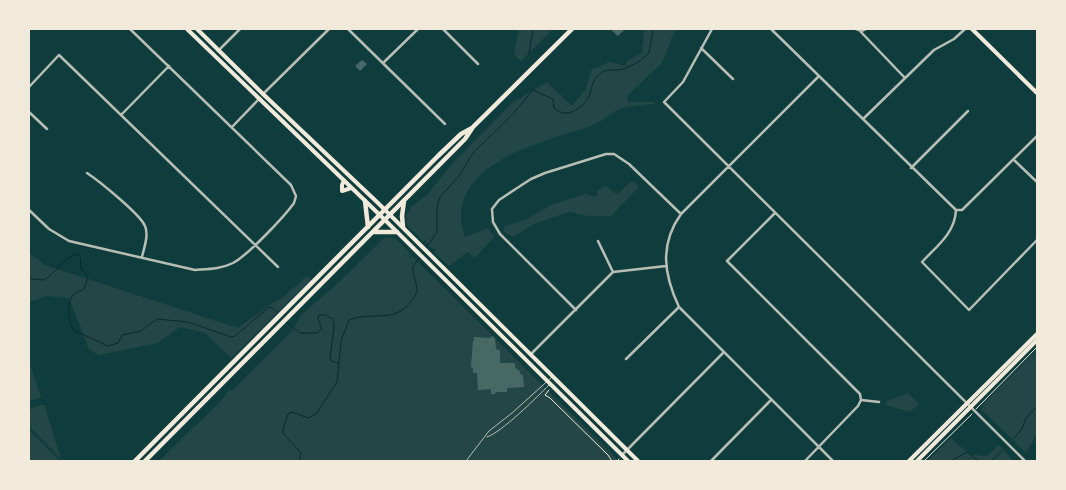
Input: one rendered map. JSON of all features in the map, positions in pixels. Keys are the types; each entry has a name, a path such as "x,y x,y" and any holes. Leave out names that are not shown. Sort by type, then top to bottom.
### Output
{"main road":[{"path":"187,29 403,227 638,461"},
{"path":"197,29 351,188 423,257 621,457 628,461"},
{"path":"135,461 461,134 473,127 572,29"},
{"path":"972,29 1037,93"},
{"path":"144,461 466,139 473,127"},
{"path":"344,180 342,191 351,188"},
{"path":"403,227 404,200"},
{"path":"366,201 368,227"},
{"path":"373,232 397,232"},
{"path":"917,461 1037,334"},
{"path":"909,461 1037,340"},
{"path":"521,355 531,355"}],"street":[{"path":"29,210 49,229 69,241 195,270 216,269 233,263 245,255 292,206 296,199 295,191 291,184 130,29"},
{"path":"218,51 240,29"},
{"path":"232,127 329,29"},
{"path":"348,29 445,124"},
{"path":"383,63 418,29"},
{"path":"443,29 478,64"},
{"path":"712,29 683,82 664,102 1025,461"},
{"path":"771,29 956,210 962,210 1037,136"},
{"path":"856,29 906,78"},
{"path":"860,31 866,29"},
{"path":"863,120 934,50 954,40 965,29"},
{"path":"701,48 733,79"},
{"path":"29,87 59,55 278,267"},
{"path":"122,114 169,66"},
{"path":"819,76 681,214 669,240 666,266 668,279 679,307 833,461"},
{"path":"912,168 968,111"},
{"path":"29,112 47,129"},
{"path":"576,310 500,234 493,222 492,209 499,200 545,173 606,154 614,154 629,164 681,214"},
{"path":"1014,160 1037,182"},
{"path":"87,173 101,182 140,218 146,226 147,235 142,258"},
{"path":"956,210 951,231 922,262 969,310 1037,240"},
{"path":"775,213 727,261 860,394 861,400 858,406 805,461"},
{"path":"598,240 613,272"},
{"path":"531,355 613,272 666,266"},
{"path":"626,359 679,307"},
{"path":"621,457 724,352"},
{"path":"710,461 772,400"},
{"path":"861,400 878,402"}],"lane":[{"path":"486,436 491,435 513,418 554,378"},
{"path":"466,461 489,431 549,383"}],"path":[{"path":"978,407 1037,347"},
{"path":"549,389 544,395 550,398 612,461"},
{"path":"924,461 971,415"},
{"path":"617,461 621,457"}],"shaded area":[{"path":"519,29 553,29 521,61 514,54"},
{"path":"644,29 676,29 661,64 627,96 628,102 654,102 654,104 620,109 592,125 529,147 489,167 474,181 464,198 461,218 465,237 488,228 494,237 475,258 468,252 449,266 434,252 436,250 428,246 426,240 423,241 407,225 406,215 411,207 428,194 451,165 512,103 547,82 572,106 586,89 592,69 611,62 626,66 627,61 642,53"},
{"path":"631,181 638,185 638,188 611,216 588,216 569,212 534,224 513,237 503,231 505,226 525,220 551,205 585,194 597,197 597,191 606,186 617,195"},
{"path":"385,237 396,239 411,255 410,259 412,256 419,262 619,461 159,461 222,400 228,391 232,391 292,331 302,314 337,284"},
{"path":"29,253 45,265 238,328 281,299 307,276 311,280 231,358 205,333 179,327 158,343 99,355 89,349 69,298 47,296 29,302"},
{"path":"1037,350 1037,433 1026,453 982,410 982,405"},
{"path":"29,361 41,397 29,401"},
{"path":"908,393 919,404 910,412 886,405 887,401"},
{"path":"44,404 61,459 29,426 29,409"},
{"path":"29,430 60,461 29,461"},
{"path":"951,438 970,455 987,456 999,445 1012,459 1009,461 971,461 968,459 965,461 927,461"}],"building":[{"path":"610,29 625,29 618,36"},
{"path":"362,60 367,64 360,71 355,66"},
{"path":"492,336 495,338 496,349 500,350 500,363 515,363 515,368 523,375 524,387 507,388 507,392 495,392 496,394 491,394 491,389 478,390 477,373 473,373 473,368 471,367 474,337 490,338"}],"waterway":[{"path":"529,54 533,29"},
{"path":"299,461 301,453 283,433 288,414 292,412 308,418 316,414 337,382 341,341 349,320 390,315 405,308 414,298 417,290 413,267 437,232 437,206 440,197 459,176 473,153 513,114 533,90 553,99 554,108 558,111 567,113 576,110 589,97 593,82 597,76 606,71 627,68 649,53 653,29"},
{"path":"29,277 44,280 72,256 80,255 81,269 88,277 84,289 74,294 69,302 69,317 73,330 108,346 118,343 122,335 141,331 157,319 188,322 231,337 235,336 269,307 279,314"},
{"path":"287,322 300,333 317,333 322,329 318,319 319,315 325,315 333,319 334,327 330,358 331,361 338,363"},
{"path":"1013,439 1022,429 1026,418 1037,406"},
{"path":"991,461 1003,450"},
{"path":"951,461 967,452 979,461"}]}
